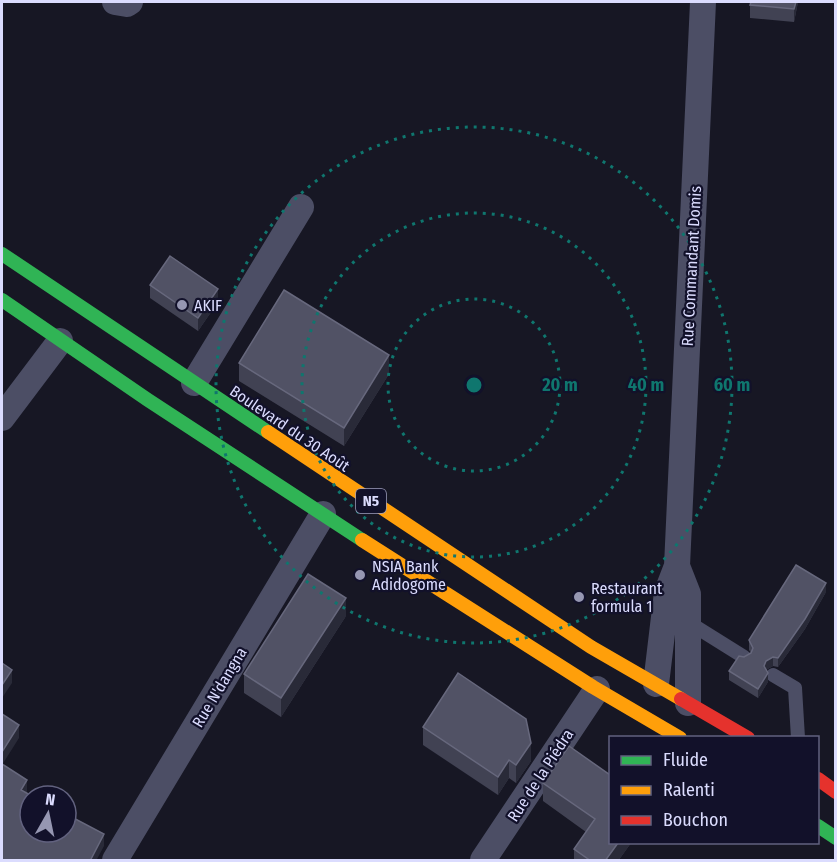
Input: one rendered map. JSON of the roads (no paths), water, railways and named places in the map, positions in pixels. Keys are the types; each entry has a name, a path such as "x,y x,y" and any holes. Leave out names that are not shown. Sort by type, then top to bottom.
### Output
{"highway":[{"name":"Boulevard du 30 Août","path":"2,254 591,647 647,699 681,722 740,736"},
{"name":"Boulevard du 30 Août","path":"2,300 60,341 323,514 597,689 647,699 681,722"},
{"path":"819,780 836,792"},
{"path":"819,827 836,838"}],"street":[{"path":"115,2 127,4 130,2"},
{"name":"Rue Commandant Domis","path":"647,699 667,592 677,566 703,2"},
{"path":"194,384 301,207"},
{"path":"2,418 60,341"},
{"name":"Rue N'dangna","path":"115,861 323,514"},
{"name":"Rue Commandant Domis","path":"677,566 688,594 681,722"},
{"name":"Rue de la Piédra","path":"483,861 597,689"}],"lane":[{"path":"688,622 744,657"},
{"path":"773,675 795,688 798,736"}],"place":[{"name":"AKIF","path":"182,305"},
{"name":"NSIA Bank Adidogome","path":"360,575"},
{"name":"Restaurant formula 1","path":"579,597"}]}
